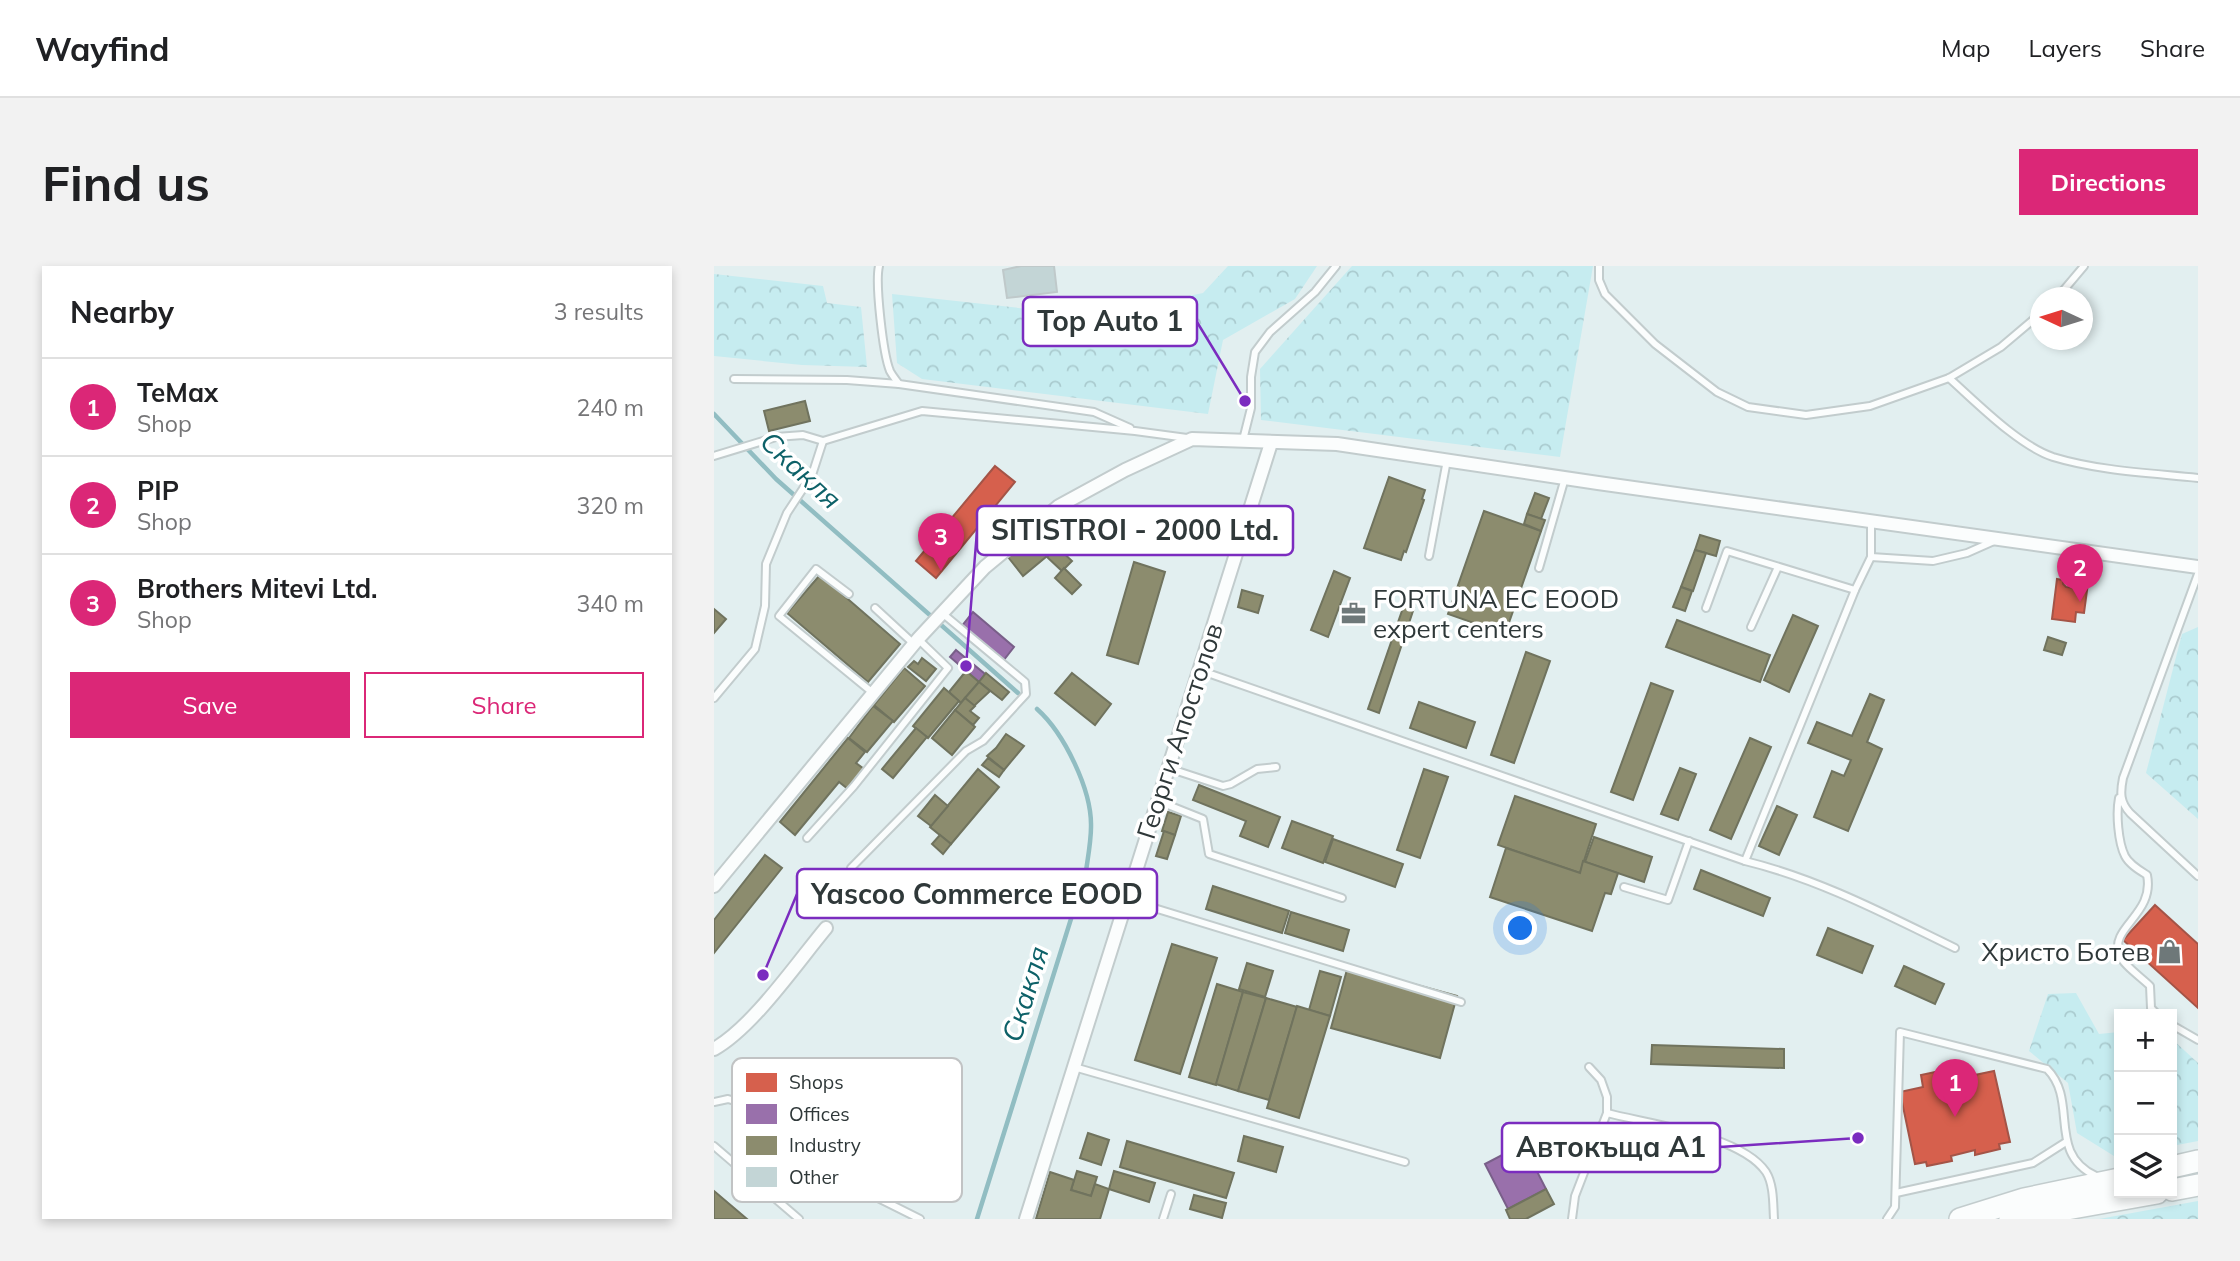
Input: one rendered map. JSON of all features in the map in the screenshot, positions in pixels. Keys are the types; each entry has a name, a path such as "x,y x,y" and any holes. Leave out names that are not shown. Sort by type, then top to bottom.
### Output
{"main road":[{"path":"2177,1166 2198,1161"},
{"path":"1961,1219 2024,1199 2113,1180"},
{"path":"2177,1189 2198,1185"},
{"path":"2010,1219 2129,1198"}],"street":[{"path":"714,886 916,641 985,567 1059,506 1125,470 1192,439 1338,444 2198,567"},
{"name":"Георги Апостолов","path":"1026,1219 1271,443"},
{"path":"714,1049 731,1040 826,928"}],"lane":[{"path":"879,266 878,296 883,332 890,370 899,384"},
{"path":"1242,442 1251,408 1251,377 1255,352 1270,332 1315,292 1336,266"},
{"path":"1599,266 1599,280 1605,294 1656,344 1717,392 1748,407 1806,415 1870,405 1949,378 2001,347 2030,322"},
{"path":"2066,287 2084,266"},
{"path":"1949,378 2012,433 2051,456 2089,465 2198,478"},
{"path":"734,379 847,380 899,384 1094,412 1135,431"},
{"path":"714,457 776,437 803,435 823,441 922,411 1192,439"},
{"path":"714,698 755,649 765,606 766,564 787,513 812,475 823,441"},
{"path":"1429,556 1447,460"},
{"path":"1539,568 1564,478"},
{"path":"1745,861 1855,590 1871,557 1871,521"},
{"path":"1871,557 1933,561 1967,553 1999,539"},
{"path":"1706,608 1727,551 1855,590"},
{"path":"1751,627 1777,567"},
{"path":"849,594 816,569 779,616 873,693"},
{"path":"2152,1009 2150,986 2119,957 2118,944 2121,934 2143,909 2149,886 2147,875 2131,864 2125,856 2117,808 2123,778 2198,574"},
{"path":"807,838 854,786 948,668 875,608"},
{"path":"851,868 966,751 983,741 1026,694 1024,682 942,613"},
{"path":"1199,670 1745,861 1782,870 1848,897 1955,948"},
{"path":"1168,768 1223,786 1257,769 1276,767"},
{"path":"2120,792 2123,805 2130,813 2198,876"},
{"path":"1158,801 1203,819 1209,854 1342,898"},
{"path":"1624,887 1668,900 1689,841"},
{"path":"1127,900 1461,1002"},
{"path":"2177,1028 2198,1040"},
{"path":"1887,1219 1895,1207 1896,1193 1900,1032 2047,1069 2060,1088 2066,1142 2072,1157 2080,1167 2113,1180"},
{"path":"1074,1067 1405,1162"},
{"path":"1572,1219 1575,1196 1607,1114 1607,1097 1601,1080 1589,1067"},
{"path":"714,1102 732,1100"},
{"path":"1607,1114 1721,1141 1753,1159 1766,1172 1771,1185 1774,1219"},
{"path":"1896,1193 2032,1163 2066,1142"},
{"path":"714,1146 732,1161"},
{"path":"1163,1219 1171,1194"},
{"path":"779,1202 799,1219"},
{"path":"886,1202 920,1219"}],"green space":[{"path":"1228,266 1317,266 1295,299 1223,340 1208,414 922,379 897,363 892,294 1092,316 1203,293"},
{"path":"1352,266 1593,266 1560,457 1261,420 1260,369"},
{"path":"714,274 823,286 827,303 861,307 867,367 802,365 714,356"},
{"path":"2198,627 2198,819 2146,773 2182,634"},
{"path":"2076,993 2099,1034 2114,1032 2114,1156 2077,1133 2068,1083 2029,1051 2048,994"},
{"path":"2177,1044 2198,1063 2198,1141 2177,1145"},
{"path":"2198,1201 2198,1219 2099,1219"}],"building: Shops":[{"path":"995,466 1015,482 936,578 916,561"},
{"path":"2057,579 2063,580 2066,587 2077,588 2078,582 2088,583 2084,613 2076,612 2075,622 2052,619"},
{"path":"2155,905 2198,944 2198,1008 2123,940"},
{"path":"1968,1065 1970,1076 1994,1071 2010,1142 1999,1144 2000,1149 1975,1155 1975,1150 1951,1156 1952,1161 1927,1166 1926,1162 1915,1164 1900,1092 1923,1087 1921,1075"}],"building: Offices":[{"path":"973,612 1014,647 1003,661 961,627"},
{"path":"956,650 985,674 979,682 950,657"},
{"path":"1523,1144 1546,1189 1508,1209 1485,1164"}],"building: Industry":[{"path":"805,401 810,421 769,431 764,411"},
{"path":"1389,477 1425,490 1424,500 1401,560 1364,548"},
{"path":"1535,493 1549,498 1541,519 1527,514"},
{"path":"1484,511 1541,531 1505,634 1448,614"},
{"path":"1527,514 1545,520 1541,531 1524,524"},
{"path":"1700,535 1720,541 1716,556 1695,550"},
{"path":"1032,538 1047,556 1023,576 1008,557"},
{"path":"1057,547 1072,561 1062,571 1047,557"},
{"path":"1695,550 1706,553 1693,591 1681,587"},
{"path":"1134,562 1165,572 1138,664 1107,655"},
{"path":"1064,568 1081,585 1072,594 1055,578"},
{"path":"1334,571 1350,578 1328,637 1311,630"},
{"path":"820,575 900,644 868,682 787,613"},
{"path":"1681,587 1692,591 1685,611 1673,607"},
{"path":"1242,590 1263,596 1258,613 1238,607"},
{"path":"1404,605 1414,608 1379,713 1368,709"},
{"path":"714,609 726,619 714,633"},
{"path":"1793,615 1818,626 1789,692 1764,680"},
{"path":"1677,620 1770,655 1760,682 1666,647"},
{"path":"2048,637 2066,643 2062,655 2044,650"},
{"path":"1526,652 1550,661 1514,763 1491,755"},
{"path":"922,658 936,669 926,681 908,667 914,661 918,664"},
{"path":"904,668 925,686 894,722 874,705"},
{"path":"966,671 979,682 961,703 949,692"},
{"path":"986,673 1009,692 1002,700 979,682"},
{"path":"1072,673 1111,704 1095,725 1055,693"},
{"path":"979,682 990,691 974,706 965,698"},
{"path":"1651,683 1673,691 1633,800 1611,792"},
{"path":"944,688 959,701 928,738 913,726"},
{"path":"1870,694 1884,700 1867,742 1882,749 1848,831 1814,817 1832,771 1844,776 1851,760 1808,743 1817,722 1852,736"},
{"path":"965,698 975,706 970,711 979,718 973,725 955,710"},
{"path":"1419,702 1475,722 1466,748 1410,728"},
{"path":"873,706 893,721 867,752 849,738"},
{"path":"955,710 975,727 952,755 932,738"},
{"path":"916,728 927,737 893,778 882,769"},
{"path":"1006,734 1024,746 1004,770 987,756"},
{"path":"848,738 865,752 856,763 864,769 848,789 839,782 795,835 780,822"},
{"path":"1750,738 1771,747 1731,839 1710,830"},
{"path":"988,758 1004,770 999,777 982,765"},
{"path":"1680,768 1696,774 1678,820 1661,814"},
{"path":"978,769 999,787 951,844 930,827"},
{"path":"1424,769 1448,777 1420,858 1397,850"},
{"path":"1199,785 1280,817 1268,847 1240,836 1246,821 1193,800"},
{"path":"935,795 948,806 931,826 918,816"},
{"path":"1515,796 1596,824 1580,873 1498,845"},
{"path":"1777,806 1797,815 1779,855 1759,846"},
{"path":"1168,812 1181,816 1175,835 1162,831"},
{"path":"1292,821 1333,836 1323,863 1282,848"},
{"path":"1164,831 1175,835 1167,859 1156,856"},
{"path":"940,835 951,844 943,854 932,844"},
{"path":"1594,837 1652,857 1644,882 1585,862"},
{"path":"1333,839 1403,864 1395,887 1325,862"},
{"path":"1506,848 1580,873 1583,861 1618,873 1611,894 1605,893 1592,931 1490,897"},
{"path":"765,855 782,868 714,953 714,920"},
{"path":"1701,870 1770,898 1763,916 1694,889"},
{"path":"1213,886 1289,911 1282,933 1206,909"},
{"path":"1291,912 1349,930 1343,951 1285,933"},
{"path":"1828,928 1873,946 1862,973 1817,955"},
{"path":"1172,944 1217,958 1180,1074 1135,1060"},
{"path":"1247,963 1273,971 1265,997 1239,989"},
{"path":"1348,966 1457,996 1440,1058 1331,1028"},
{"path":"1904,966 1944,984 1935,1004 1895,986"},
{"path":"1320,971 1341,977 1330,1016 1309,1010"},
{"path":"1217,984 1243,992 1216,1085 1189,1077"},
{"path":"1243,992 1266,998 1238,1091 1216,1084"},
{"path":"1266,998 1297,1007 1269,1100 1238,1091"},
{"path":"1297,1006 1330,1016 1299,1118 1267,1108"},
{"path":"1652,1045 1784,1049 1784,1068 1651,1064"},
{"path":"1088,1133 1109,1140 1101,1165 1080,1158"},
{"path":"1244,1136 1283,1147 1276,1172 1238,1161"},
{"path":"1127,1141 1234,1173 1226,1198 1120,1167"},
{"path":"1077,1171 1097,1177 1091,1196 1071,1190"},
{"path":"1114,1171 1155,1183 1149,1202 1109,1189"},
{"path":"1050,1172 1074,1180 1071,1190 1091,1196 1095,1184 1109,1189 1100,1219 1036,1219"},
{"path":"1546,1189 1554,1204 1526,1219 1510,1219 1506,1210"},
{"path":"714,1191 747,1219 714,1219"},
{"path":"1194,1195 1226,1203 1222,1218 1190,1209"}],"building: Other":[{"path":"1021,266 1054,266 1057,292 1007,298 1003,270"}],"waterway":[{"name":"Скакля","path":"714,414 776,479 1018,693"},
{"name":"Скакля","path":"977,1219 1086,871 1090,843 1090,812 1075,763 1057,732 1037,709"}],"place":[{"name":"Top Auto 1","path":"1245,401"},
{"name":"Brothers Mitevi Ltd.","path":"941,571"},
{"name":"PIP","path":"2080,602"},
{"name":"FORTUNA EC EOOD expert centers","path":"1353,614"},
{"name":"SITISTROI - 2000 Ltd.","path":"966,666"},
{"name":"Христо Ботев","path":"2170,952"},
{"name":"Yascoo Commerce EOOD","path":"763,975"},
{"name":"TeMax","path":"1955,1117"},
{"name":"Автокъща А1","path":"1858,1138"}]}
